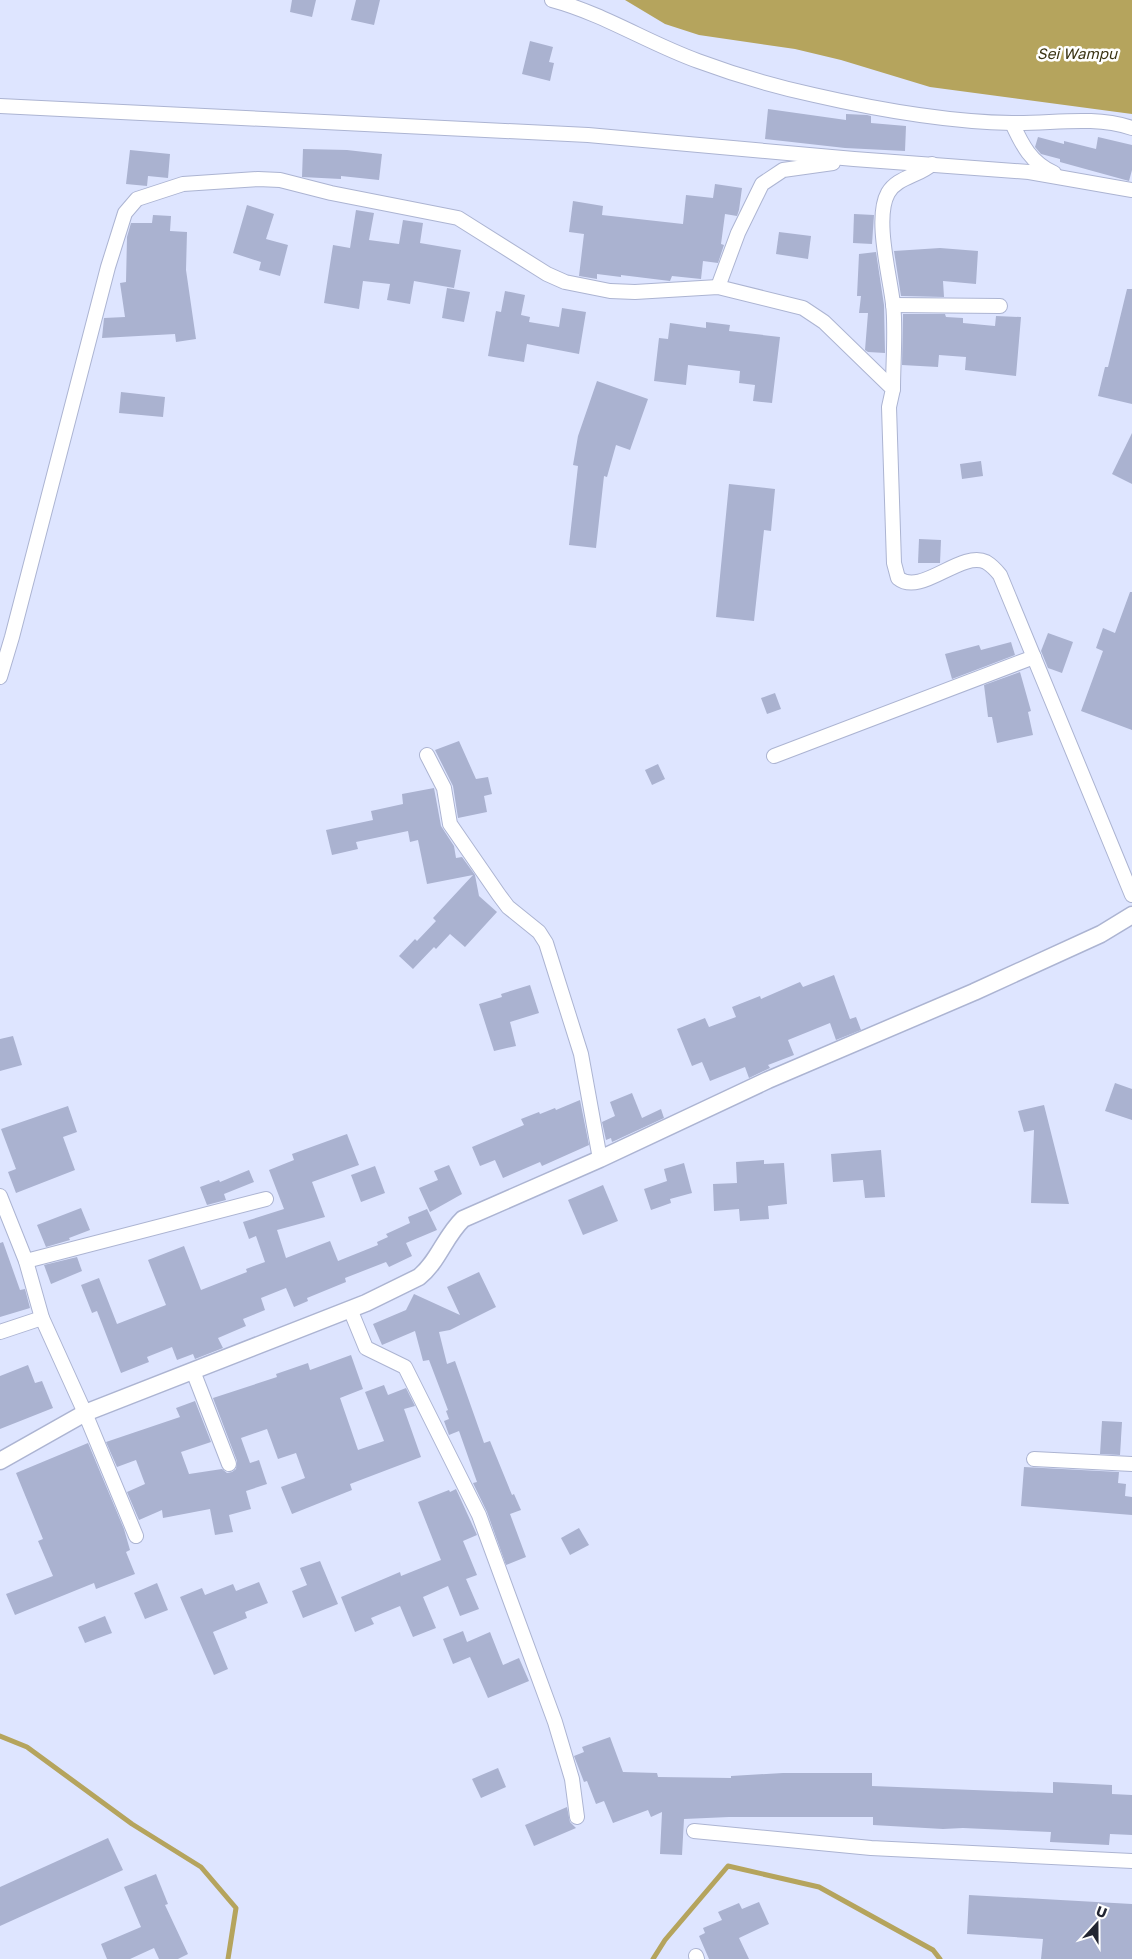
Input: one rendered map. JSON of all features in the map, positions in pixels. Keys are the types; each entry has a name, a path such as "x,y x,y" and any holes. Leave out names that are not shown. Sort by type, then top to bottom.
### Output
{"street":[{"path":"552,0 582,8 697,61 813,95 924,115 1012,123 1095,121 1132,128"},
{"path":"0,106 523,130 854,159 1030,172 1132,190"},
{"path":"1012,123 1024,150 1043,168 1068,179"},
{"path":"718,287 738,233 762,184 783,170 854,159"},
{"path":"932,164 925,171 893,187 885,201 883,236 894,305 893,389 889,407 893,551 898,578 903,581 912,581 932,577 967,560 985,562 1000,575 1132,895"},
{"path":"0,677 12,638 108,266 125,213 137,198 184,184 264,179 280,180 331,193 458,218 547,274 579,285 635,292 718,287 778,301 814,314 893,389"},
{"path":"894,305 1000,306"},
{"path":"774,756 1034,657"},
{"path":"426,755 444,788 450,824 508,907 538,932 546,943 581,1054 600,1159"},
{"path":"0,1461 85,1413 350,1309 410,1282 426,1272 452,1230 463,1219 600,1159 768,1080 974,992 1101,934 1132,915"},
{"path":"0,1196 26,1262 42,1318 85,1413 136,1536"},
{"path":"26,1262 266,1199"},
{"path":"350,1309 366,1348 405,1367 479,1515 555,1722 572,1779 577,1817"},
{"path":"0,1332 42,1318"},
{"path":"193,1371 229,1464"},
{"path":"1034,1459 1132,1464"},
{"path":"694,1831 871,1848 1132,1861"}],"water":[{"name":"Sei Wampu","path":"625,0 1132,0 1132,114 930,87 841,60 795,49 699,35 665,24"}],"building":[{"path":"292,0 316,0 312,17 290,12"},
{"path":"356,0 380,0 374,25 351,20"},
{"path":"530,41 553,47 549,62 554,63 550,81 522,74"},
{"path":"768,109 846,120 846,114 867,115 871,116 871,123 906,126 905,151 845,148 765,139"},
{"path":"1038,137 1064,144 1064,141 1096,149 1098,137 1132,145 1132,170 1129,181 1060,162 1060,159 1041,154 1035,147"},
{"path":"303,149 347,150 382,154 379,180 341,176 341,179 302,177"},
{"path":"130,150 170,154 168,178 148,176 147,186 126,184"},
{"path":"715,184 742,188 739,210 737,216 725,214 721,244 724,245 718,263 703,261 701,279 672,276 670,281 621,275 621,277 597,274 597,279 579,276 584,234 569,232 573,201 603,206 602,215 683,224 686,195 713,198"},
{"path":"247,205 274,214 266,239 288,245 280,276 259,270 261,262 233,253"},
{"path":"356,210 374,213 369,240 399,244 403,220 423,223 420,243 461,250 454,288 414,281 410,304 387,300 390,284 363,281 359,309 324,303 333,245 350,248"},
{"path":"854,214 874,215 872,244 853,243"},
{"path":"153,215 171,216 170,231 187,232 186,270 196,339 176,342 175,334 102,338 104,318 125,317 120,283 126,282 127,237 131,223 152,223"},
{"path":"779,232 811,236 808,259 776,254"},
{"path":"940,248 978,251 976,284 943,281 944,297 901,296 894,251"},
{"path":"876,252 884,305 885,353 868,352 865,350 868,313 859,313 861,296 857,296 859,254"},
{"path":"447,288 470,292 464,322 442,318"},
{"path":"1127,289 1132,289 1132,404 1098,396 1105,367 1108,367"},
{"path":"505,291 525,295 521,315 530,317 529,322 559,327 562,308 586,312 579,354 527,344 524,362 488,356 496,311 501,312"},
{"path":"903,314 945,314 946,317 963,318 963,323 995,326 996,316 1021,317 1016,376 965,370 966,357 939,355 938,367 902,365"},
{"path":"706,322 730,325 729,331 780,337 772,403 753,401 755,385 739,383 740,371 688,365 686,385 654,381 659,338 668,339 670,323 706,328"},
{"path":"597,381 648,399 630,450 616,445 607,477 604,476 596,548 569,545 578,466 573,465 578,436"},
{"path":"121,392 165,397 163,417 119,413"},
{"path":"1132,433 1132,484 1112,474"},
{"path":"981,461 983,476 962,479 960,464"},
{"path":"729,484 775,489 771,531 764,530 754,621 716,617"},
{"path":"919,539 941,540 940,563 918,563"},
{"path":"1130,592 1132,592 1132,730 1081,711 1103,651 1096,648 1103,628 1115,633"},
{"path":"1048,633 1073,642 1062,673 1048,668 1041,651"},
{"path":"1011,642 1015,655 952,679 945,654 979,645 981,650"},
{"path":"1020,672 1031,711 1028,712 1033,735 997,743 992,717 988,717 984,685"},
{"path":"775,693 781,709 767,714 761,698"},
{"path":"459,741 476,779 488,777 492,794 484,796 487,812 458,818 453,786 435,750"},
{"path":"658,764 665,779 652,785 645,770"},
{"path":"434,788 441,826 454,846 456,858 462,857 475,875 479,896 497,912 465,947 450,934 436,949 434,947 413,969 399,956 436,921 433,918 473,875 427,884 418,840 410,842 408,831 356,842 358,849 332,855 326,830 373,820 371,811 403,804 402,794"},
{"path":"834,975 850,1019 856,1017 861,1030 836,1040 830,1023 788,1040 794,1055 768,1065 770,1068 749,1078 745,1067 710,1081 702,1062 692,1066 677,1029 705,1018 709,1027 736,1017 732,1007 760,996 761,999 800,982 803,987"},
{"path":"530,985 539,1013 510,1022 516,1046 494,1051 479,1004 502,997 501,994"},
{"path":"13,1036 22,1065 0,1071 0,1039"},
{"path":"1115,1083 1132,1089 1132,1120 1105,1111"},
{"path":"632,1093 642,1118 661,1109 664,1118 612,1142 611,1138 606,1140 602,1122 615,1116 610,1102"},
{"path":"580,1100 589,1145 542,1166 540,1162 503,1178 495,1160 480,1166 472,1147 524,1125 521,1119 539,1112 540,1114 555,1108 556,1110"},
{"path":"1044,1105 1069,1204 1031,1203 1034,1130 1024,1132 1018,1111"},
{"path":"68,1106 77,1132 63,1137 75,1170 16,1193 8,1172 16,1169 1,1129"},
{"path":"347,1134 359,1165 312,1182 325,1217 277,1230 286,1258 330,1241 338,1261 378,1245 377,1242 388,1237 386,1234 410,1223 408,1217 427,1209 437,1230 406,1243 412,1256 389,1267 386,1262 345,1278 346,1282 307,1298 308,1301 294,1307 286,1288 261,1298 265,1310 243,1319 246,1326 218,1338 223,1348 195,1359 193,1354 177,1360 172,1347 147,1357 149,1362 121,1373 97,1311 92,1313 81,1285 99,1278 117,1324 166,1305 148,1260 184,1246 201,1290 247,1272 246,1269 265,1262 256,1236 249,1239 243,1222 284,1209 269,1170 294,1160 292,1154"},
{"path":"881,1150 885,1197 865,1198 863,1180 833,1182 831,1154"},
{"path":"764,1160 764,1164 784,1163 787,1204 768,1206 769,1219 740,1221 739,1209 714,1211 713,1184 737,1183 736,1162"},
{"path":"684,1163 692,1193 670,1199 671,1203 651,1210 644,1189 667,1181 664,1169"},
{"path":"449,1165 462,1194 430,1212 419,1188 438,1180 434,1171"},
{"path":"375,1166 385,1193 361,1202 351,1175"},
{"path":"249,1170 254,1182 224,1194 226,1200 207,1205 200,1187 219,1180 220,1182"},
{"path":"603,1185 618,1221 583,1235 568,1200"},
{"path":"81,1208 90,1230 69,1238 70,1240 46,1247 37,1225"},
{"path":"3,1242 20,1290 25,1289 30,1308 0,1317 0,1243"},
{"path":"77,1257 82,1271 51,1284 44,1265"},
{"path":"479,1272 496,1307 450,1330 439,1332 447,1364 455,1361 484,1443 490,1441 512,1495 514,1494 521,1510 510,1514 526,1557 506,1565 487,1512 473,1483 477,1482 459,1431 449,1435 444,1421 449,1419 446,1411 448,1410 429,1360 423,1361 415,1331 382,1345 373,1324 406,1310 414,1294 460,1315 447,1287"},
{"path":"351,1355 363,1389 340,1398 358,1450 384,1441 365,1392 384,1385 388,1395 406,1388 415,1406 404,1409 421,1457 350,1484 352,1490 292,1514 281,1487 305,1478 296,1453 278,1459 267,1429 241,1438 250,1463 259,1460 267,1484 246,1491 251,1509 229,1515 233,1532 215,1535 210,1509 163,1518 162,1510 139,1520 127,1492 145,1484 136,1460 117,1467 106,1442 180,1417 176,1408 195,1401 211,1442 181,1452 189,1474 222,1469 227,1473 232,1472 236,1469 237,1461 213,1398 277,1377 276,1374 308,1363 310,1370"},
{"path":"28,1365 35,1383 42,1381 53,1408 0,1429 0,1376"},
{"path":"1102,1421 1122,1422 1120,1455 1100,1454"},
{"path":"88,1443 124,1529 130,1550 126,1552 135,1574 96,1589 94,1583 15,1615 6,1594 53,1576 38,1541 43,1539 16,1473"},
{"path":"1024,1467 1119,1472 1118,1483 1126,1484 1125,1496 1132,1497 1132,1515 1021,1506"},
{"path":"456,1489 477,1535 463,1541 477,1575 466,1579 479,1609 460,1616 448,1586 423,1597 436,1628 413,1637 400,1606 371,1618 374,1624 355,1632 341,1597 400,1572 401,1576 441,1560 418,1502"},
{"path":"579,1528 589,1545 570,1555 561,1538"},
{"path":"320,1561 338,1604 303,1618 292,1591 307,1585 300,1568"},
{"path":"259,1582 268,1603 245,1612 247,1618 213,1632 228,1669 214,1675 180,1597 202,1588 205,1595 233,1584 236,1591"},
{"path":"157,1583 168,1610 145,1619 134,1593"},
{"path":"105,1616 112,1633 85,1643 78,1627"},
{"path":"463,1631 467,1642 490,1632 503,1665 519,1658 529,1681 488,1698 470,1657 453,1664 443,1639"},
{"path":"610,1737 623,1772 657,1773 658,1777 731,1778 731,1776 783,1773 872,1773 872,1786 1053,1793 1053,1782 1112,1785 1112,1794 1132,1795 1132,1835 1110,1834 1109,1845 1050,1842 1051,1832 873,1825 873,1817 729,1817 684,1819 682,1855 660,1854 662,1812 651,1817 648,1810 613,1823 604,1801 596,1804 587,1781 584,1782 574,1756 584,1752 582,1747"},
{"path":"498,1768 506,1787 481,1798 472,1779"},
{"path":"567,1807 570,1822 576,1828 534,1846 525,1825"},
{"path":"108,1838 123,1870 0,1926 0,1887"},
{"path":"156,1874 168,1904 165,1905 188,1954 178,1959 159,1959 154,1948 130,1959 107,1959 101,1944 141,1927 124,1887"},
{"path":"969,1895 1132,1904 1132,1959 1041,1959 1043,1939 967,1934"},
{"path":"759,1902 769,1924 739,1938 749,1959 709,1959 699,1936 705,1933 703,1928 722,1920 718,1912 739,1903 742,1909"}],"waterway":[{"path":"0,1736 27,1747 132,1824 201,1867 236,1908 228,1959"},
{"path":"653,1959 665,1940 728,1866 819,1887 933,1950 940,1959"}]}
